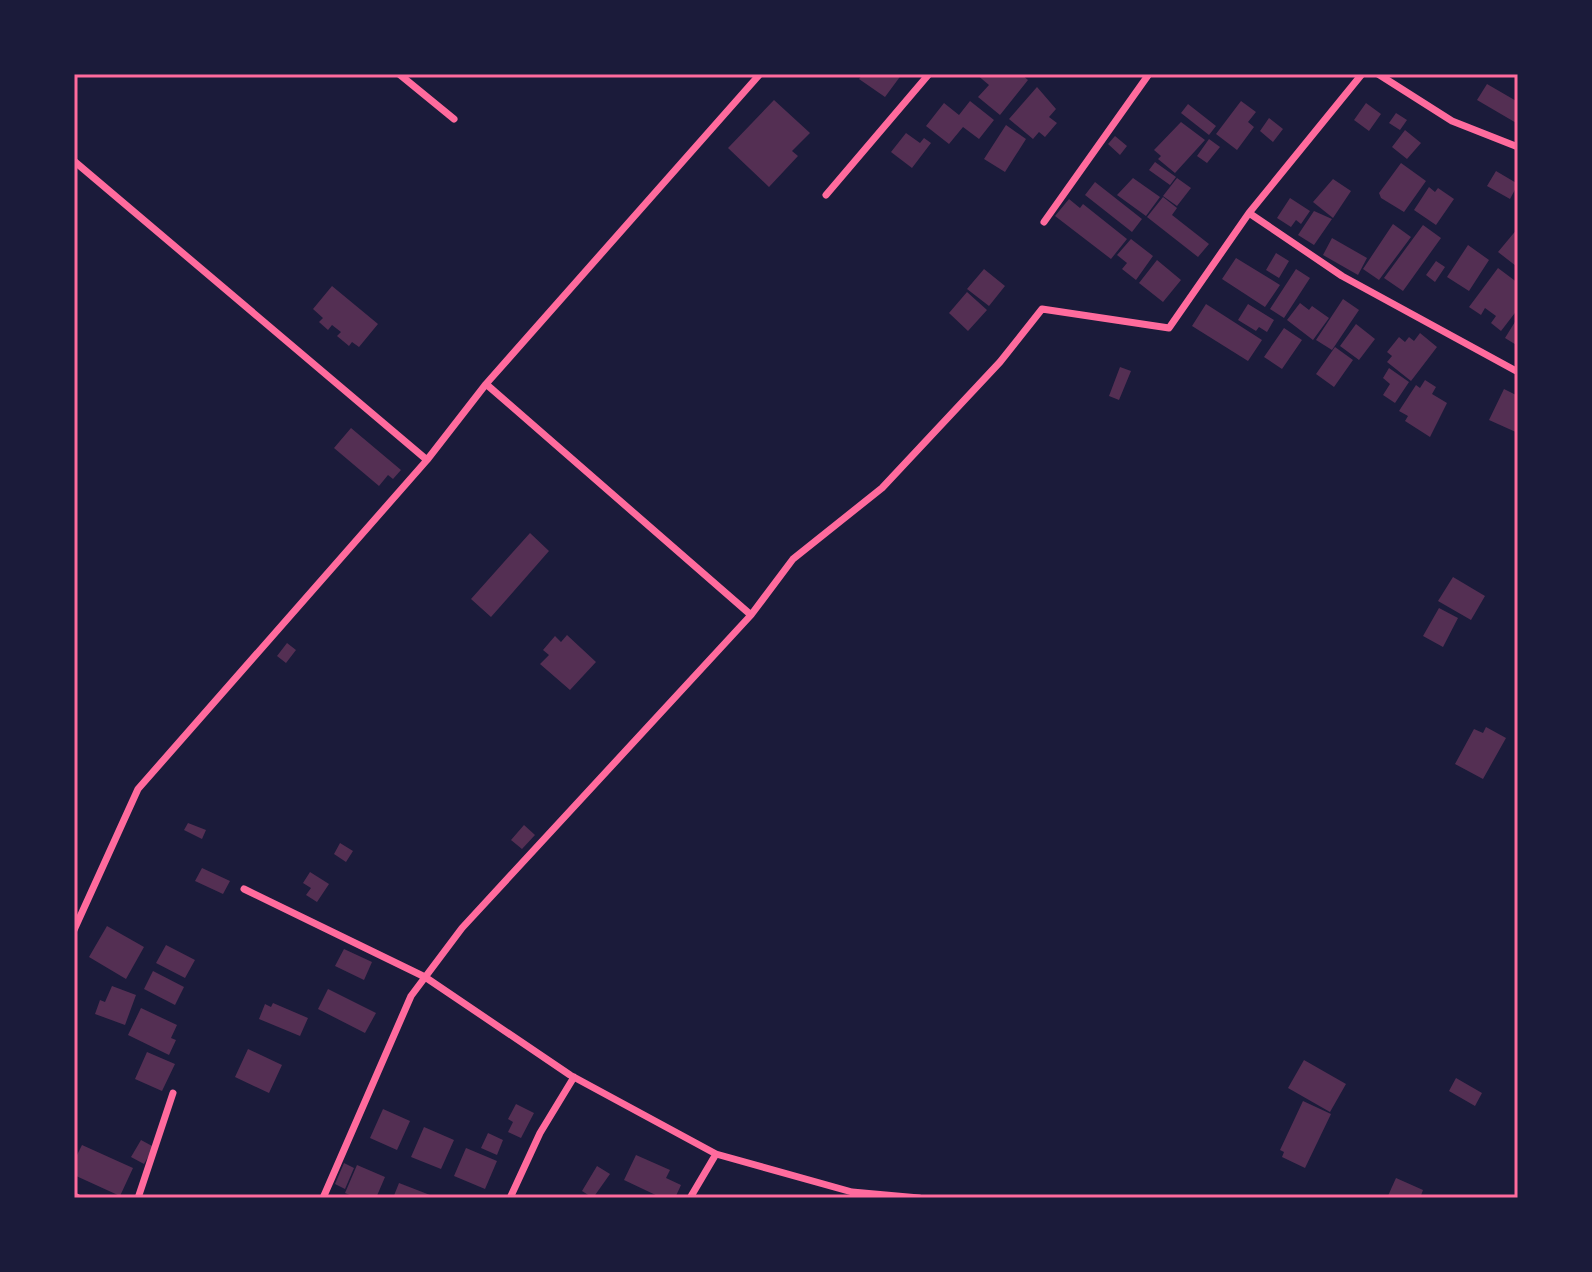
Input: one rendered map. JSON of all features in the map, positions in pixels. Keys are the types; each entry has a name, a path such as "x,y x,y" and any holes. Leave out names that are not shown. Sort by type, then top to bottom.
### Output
{"street":[{"path":"399,74 454,119"},
{"path":"74,930 138,789 427,460 486,384 760,74"},
{"path":"826,195 929,74"},
{"path":"1044,222 1149,74"},
{"path":"323,1198 411,996 462,928 751,615 793,559 882,488 1000,362 1042,309 1169,328 1249,213 1362,74"},
{"path":"1378,74 1452,121 1518,147"},
{"path":"74,161 427,460"},
{"path":"1249,213 1342,276 1518,372"},
{"path":"486,384 751,615"},
{"path":"244,889 425,977 574,1077 716,1154 852,1192 919,1198"},
{"path":"510,1198 540,1133 574,1077"},
{"path":"138,1198 173,1093"},
{"path":"690,1198 716,1154"}],"building":[{"path":"863,74 902,74 885,97 859,79"},
{"path":"976,74 1021,74 1028,80 1000,115 978,97 989,85"},
{"path":"1487,84 1518,102 1518,124 1477,100"},
{"path":"1037,87 1056,109 1049,117 1057,123 1045,137 1039,132 1033,139 1009,119"},
{"path":"774,100 810,133 792,151 798,156 769,187 728,148"},
{"path":"970,101 994,120 979,139 963,127 949,144 926,126 944,103 959,115"},
{"path":"1241,101 1256,112 1248,122 1254,127 1237,150 1216,134"},
{"path":"1366,103 1381,114 1369,131 1354,120"},
{"path":"1188,104 1216,126 1209,135 1181,113"},
{"path":"1396,113 1407,120 1400,130 1389,123"},
{"path":"1269,118 1283,129 1273,142 1260,131"},
{"path":"1181,122 1205,140 1175,173 1158,159 1161,156 1154,150"},
{"path":"1006,125 1026,139 1005,172 984,159"},
{"path":"1405,130 1421,143 1407,159 1392,147"},
{"path":"906,133 920,143 924,138 931,143 912,168 891,152"},
{"path":"1115,136 1127,146 1120,155 1108,144"},
{"path":"1209,139 1220,147 1207,163 1197,156"},
{"path":"1155,162 1176,177 1170,185 1149,170"},
{"path":"1401,163 1426,181 1404,212 1381,198 1379,193"},
{"path":"1496,171 1518,184 1510,199 1487,186"},
{"path":"1133,178 1160,197 1146,216 1117,195"},
{"path":"1177,178 1191,188 1177,206 1163,196"},
{"path":"1333,179 1351,191 1333,218 1313,202"},
{"path":"1095,182 1142,219 1132,232 1085,195"},
{"path":"1429,187 1435,192 1438,188 1454,199 1436,225 1414,210"},
{"path":"1163,197 1177,208 1172,215 1209,244 1198,257 1147,217"},
{"path":"1290,198 1310,211 1301,224 1296,220 1291,227 1277,218"},
{"path":"1069,199 1080,208 1083,204 1127,239 1111,259 1055,216"},
{"path":"1314,211 1332,219 1314,245 1298,235"},
{"path":"1393,224 1411,237 1379,280 1363,269"},
{"path":"1423,225 1441,238 1403,291 1384,278"},
{"path":"1518,228 1518,263 1516,266 1498,252"},
{"path":"1332,238 1367,258 1358,275 1323,255"},
{"path":"1131,239 1153,256 1136,280 1122,269 1127,263 1117,255"},
{"path":"1468,245 1489,260 1469,291 1447,277"},
{"path":"1276,253 1289,261 1279,278 1266,270"},
{"path":"1236,258 1280,285 1265,307 1222,279"},
{"path":"1157,260 1181,280 1163,302 1139,283"},
{"path":"1436,261 1445,267 1435,282 1426,275"},
{"path":"1498,268 1518,283 1518,309 1501,331 1491,323 1496,316 1485,308 1481,315 1469,307"},
{"path":"984,269 1005,286 989,306 967,289"},
{"path":"1296,269 1310,278 1284,318 1270,309"},
{"path":"332,286 378,324 359,347 352,342 349,346 337,336 341,332 332,325 328,330 319,322 323,318 313,309"},
{"path":"967,292 987,310 968,331 949,313"},
{"path":"1343,299 1359,310 1332,350 1316,340"},
{"path":"1300,303 1309,310 1312,306 1329,318 1313,340 1287,320"},
{"path":"1206,304 1262,340 1248,361 1192,326"},
{"path":"1248,304 1274,320 1267,332 1259,327 1256,331 1238,320"},
{"path":"1518,317 1518,346 1505,338"},
{"path":"1356,324 1375,339 1359,360 1340,346"},
{"path":"1284,328 1302,340 1282,369 1264,357"},
{"path":"1420,333 1437,347 1411,381 1387,362 1392,356 1387,352 1399,337 1405,342 1409,337 1414,341"},
{"path":"1335,347 1353,360 1334,387 1316,374"},
{"path":"1120,367 1131,371 1119,400 1109,396"},
{"path":"1389,368 1409,382 1395,403 1383,395 1390,384 1383,378"},
{"path":"1425,380 1436,387 1432,394 1447,403 1430,437 1405,421 1408,416 1399,411 1416,385 1420,388"},
{"path":"1504,389 1518,396 1518,433 1489,420"},
{"path":"351,428 401,470 393,479 388,475 379,486 334,448"},
{"path":"530,533 549,551 491,617 471,599"},
{"path":"1453,577 1485,596 1471,620 1438,601"},
{"path":"1439,608 1458,618 1443,647 1423,636"},
{"path":"567,635 596,662 570,690 540,664 549,655 543,650 555,636 561,642"},
{"path":"287,643 296,650 286,663 277,656"},
{"path":"1486,727 1506,738 1483,779 1455,764 1474,729 1483,733"},
{"path":"188,823 206,830 202,839 184,830"},
{"path":"524,825 535,835 522,849 511,840"},
{"path":"340,843 353,851 346,862 334,854"},
{"path":"202,868 230,881 223,894 195,881"},
{"path":"310,872 329,884 317,902 306,895 311,888 303,883"},
{"path":"107,926 144,947 126,979 89,957"},
{"path":"166,945 195,960 185,978 156,963"},
{"path":"344,949 372,962 364,980 335,966"},
{"path":"153,971 184,987 175,1005 144,989"},
{"path":"112,986 136,995 125,1025 95,1014 100,1000 105,1002"},
{"path":"328,989 376,1013 365,1033 318,1009"},
{"path":"273,1003 308,1018 300,1036 259,1019 265,1004 271,1007"},
{"path":"141,1008 177,1025 171,1038 176,1040 169,1055 128,1035"},
{"path":"248,1049 282,1065 269,1093 235,1077"},
{"path":"147,1052 175,1064 162,1091 135,1079"},
{"path":"1304,1060 1346,1084 1330,1112 1288,1088"},
{"path":"1456,1078 1482,1093 1475,1106 1449,1091"},
{"path":"1303,1101 1331,1114 1305,1168 1282,1157 1284,1152 1280,1150"},
{"path":"516,1104 534,1113 521,1138 508,1132 513,1122 508,1119"},
{"path":"383,1109 410,1121 397,1150 370,1138"},
{"path":"424,1127 454,1140 441,1169 411,1157"},
{"path":"488,1133 503,1140 497,1155 481,1148"},
{"path":"141,1140 154,1147 144,1164 131,1157"},
{"path":"82,1145 133,1168 120,1196 74,1175 74,1161"},
{"path":"466,1148 497,1161 485,1189 454,1176"},
{"path":"636,1155 670,1170 666,1178 681,1185 675,1198 662,1198 624,1180"},
{"path":"344,1163 354,1168 345,1189 335,1184"},
{"path":"357,1165 385,1177 376,1198 357,1198 345,1193"},
{"path":"597,1166 610,1174 593,1198 582,1191"},
{"path":"1396,1178 1423,1190 1420,1198 1387,1198"},
{"path":"399,1183 430,1195 429,1198 393,1198"}]}
